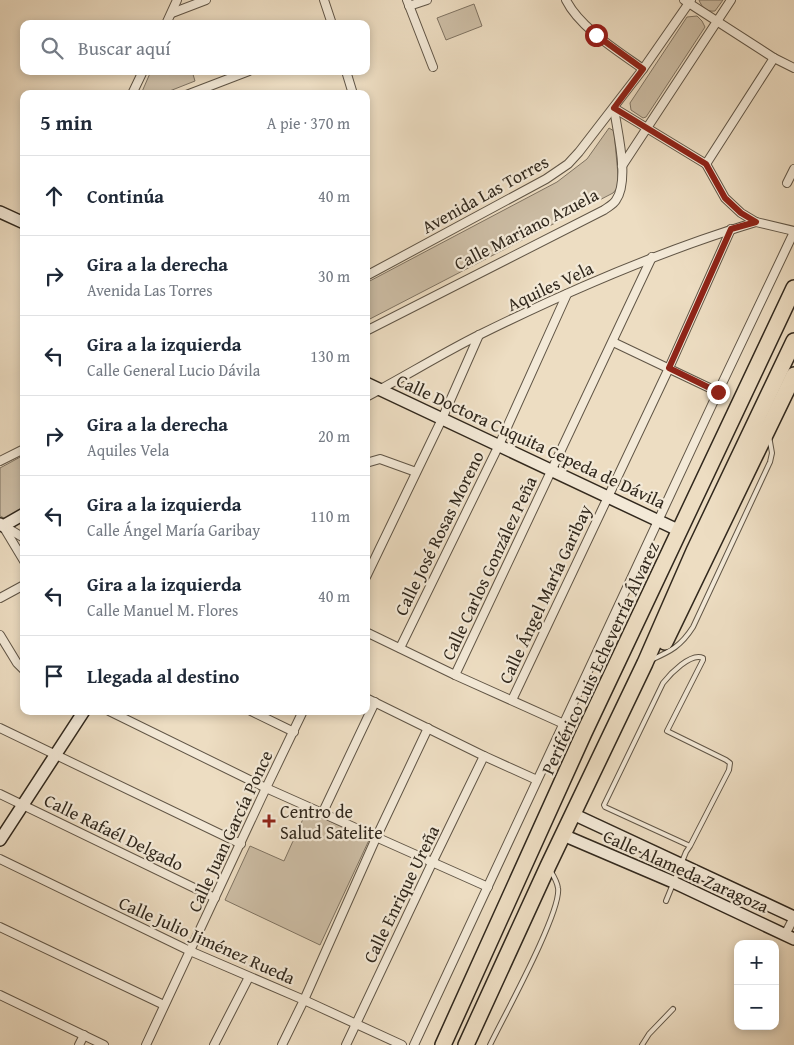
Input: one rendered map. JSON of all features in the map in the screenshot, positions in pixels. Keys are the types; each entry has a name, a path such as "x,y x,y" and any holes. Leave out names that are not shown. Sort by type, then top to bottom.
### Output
{"highway":[{"name":"Periférico Luis Echeverría Álvarez","path":"443,1045 584,733 779,321 791,307 794,288"},
{"path":"468,1045 548,866 645,663 694,551 794,341"},
{"path":"645,663 664,645 794,375"},
{"path":"458,1013 468,1045"}],"street":[{"path":"168,20 177,0"},
{"path":"172,13 206,0"},
{"path":"324,0 331,20"},
{"path":"427,0 408,3 432,67"},
{"path":"566,0 569,6 596,35 643,69"},
{"path":"622,166 731,0"},
{"path":"688,1 774,58 794,68"},
{"name":"Avenida Las Torres","path":"370,274 557,172 579,152 614,108 643,69 688,1"},
{"path":"706,164 774,58"},
{"path":"134,90 141,75"},
{"path":"199,90 239,75"},
{"path":"347,75 351,90"},
{"path":"414,1045 794,232 756,222 741,213 725,198 706,164 614,108"},
{"name":"Calle Mariano Azuela","path":"370,329 604,210 616,201 622,187 622,166 614,108"},
{"path":"787,183 794,169"},
{"path":"0,212 20,221"},
{"name":"Aquiles Vela","path":"370,395 478,336 567,294 652,257 756,222"},
{"name":"Calle Ángel María Garibay","path":"512,700 669,368 731,229"},
{"name":"Calle Carlos González Peña","path":"455,675 652,257"},
{"name":"Calle José Rosas Moreno","path":"400,648 499,446 567,294"},
{"path":"370,566 442,418 478,336"},
{"path":"613,342 718,392"},
{"name":"Calle Doctora Cuquita Cepeda de Dávila","path":"370,385 680,531"},
{"path":"0,461 20,451"},
{"path":"370,462 380,459 416,472"},
{"path":"1,526 20,516"},
{"path":"1,526 20,536"},
{"path":"1,526 20,555"},
{"path":"0,598 20,587"},
{"path":"370,634 564,724"},
{"path":"0,635 20,666"},
{"path":"370,700 537,780"},
{"path":"370,714 376,702"},
{"path":"0,840 81,715"},
{"path":"118,715 266,788 488,887"},
{"path":"259,715 294,732"},
{"name":"Calle Juan García Ponce","path":"146,1045 302,715"},
{"path":"322,814 370,715"},
{"path":"0,728 56,753 241,844"},
{"path":"282,1045 428,728"},
{"name":"Calle Enrique Ureña","path":"346,1045 484,756"},
{"name":"Calle Rafaél Delgado","path":"0,794 215,898"},
{"name":"Calle Alameda Zaragoza","path":"573,814 794,917"},
{"name":"Calle Alameda Zaragoza","path":"563,835 673,882 789,937"},
{"name":"Calle Julio Jiménez Rueda","path":"0,859 190,951 402,1045"},
{"path":"789,937 794,917"},
{"path":"0,927 164,1005"},
{"path":"214,1045 249,977"},
{"path":"0,995 104,1045"},
{"path":"79,1045 84,1035"}],"lane":[{"path":"666,901 681,863 690,846 730,767 730,763 726,760 667,731 703,660 703,658 698,656 692,657 663,683 604,805 607,809 690,846"},
{"path":"490,1045 524,978 553,913 558,888 548,866"},
{"path":"642,1045 673,1009"}],"shaded area":[{"path":"699,0 723,0 715,11 710,11 705,9"},
{"path":"474,4 482,26 446,40 437,18"},
{"path":"697,16 705,27 646,117 643,118 631,110 630,103 687,17"},
{"path":"149,75 193,75 195,81 172,90 143,90"},
{"path":"609,128 614,131 619,186 613,193 370,319 370,281 557,182 587,159"},
{"path":"20,457 20,511 6,519 0,516 0,468"},
{"path":"307,810 369,840 320,945 225,900 250,846 284,861"}],"place":[{"name":"Centro de Salud Satelite","path":"269,821"}],"route":[{"path":"596,35 643,69 614,108 706,164 725,198 741,213 756,222 731,229 669,368 718,392"}]}
